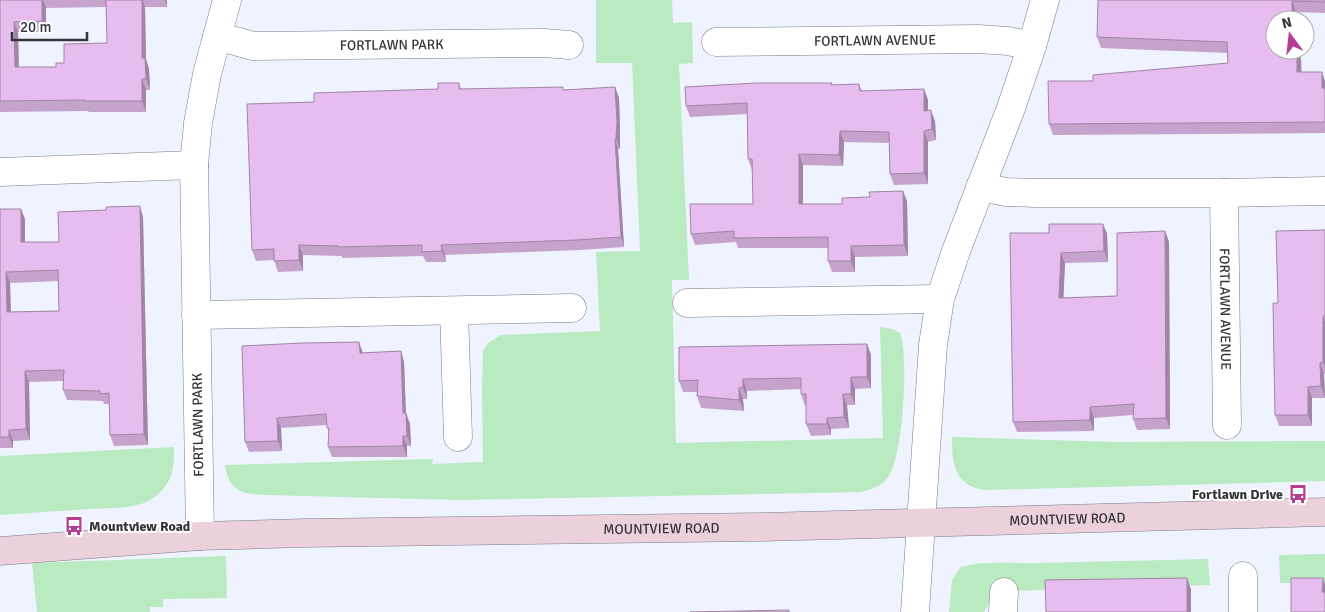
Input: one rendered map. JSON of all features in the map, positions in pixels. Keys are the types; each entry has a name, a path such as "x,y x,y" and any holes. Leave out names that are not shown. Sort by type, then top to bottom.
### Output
{"street":[{"name":"FORTLAWN PARK","path":"200,536 194,165 198,123 206,79 227,0"},
{"path":"915,612 933,346 940,299 956,251 1011,108 1045,0"},
{"name":"FORTLAWN PARK","path":"217,36 253,46 544,43 569,45"},
{"name":"FORTLAWN AVENUE","path":"716,42 978,39 1008,41 1032,46"},
{"path":"0,172 194,165"},
{"path":"980,187 1006,192 1036,194 1325,191"},
{"name":"FORTLAWN AVENUE","path":"1224,193 1227,425"},
{"path":"686,302 940,299"},
{"path":"196,315 454,312 572,308"},
{"path":"454,312 458,437"},
{"name":"MOUNTVIEW ROAD","path":"0,551 200,536 769,527 1325,512"},
{"path":"1243,576 1243,612"}],"green space":[{"path":"596,0 672,0 673,23 692,22 693,63 679,64 689,280 672,280 676,443 883,438 880,327 900,333 903,345 904,383 901,427 894,464 889,476 873,489 860,492 461,500 265,495 249,494 237,489 229,481 225,465 430,459 433,459 432,464 483,462 483,351 488,343 501,335 600,331 596,252 640,251 632,63 596,63"},
{"path":"952,437 1116,442 1325,441 1325,481 984,490 966,483 961,478 954,464"},
{"path":"174,447 172,471 167,483 157,495 144,503 121,507 0,515 0,456"},
{"path":"1325,554 1325,582 1280,583 1279,555"},
{"path":"226,556 227,598 163,599 163,607 150,607 150,612 37,612 32,563"},
{"path":"1208,559 1210,585 1005,591 994,595 984,612 949,612 952,580 961,567 970,565 989,563"}],"building":[{"path":"0,0 42,0 42,21 14,22 15,67 56,67 56,63 64,63 64,44 107,43 106,0 142,0 142,58 145,58 146,79 142,79 142,101 0,101"},
{"path":"1098,0 1325,0 1325,2 1292,1 1292,10 1265,10 1265,60 1297,60 1297,72 1322,72 1322,88 1325,88 1325,122 1049,124 1048,81 1093,81 1093,75 1228,63 1227,42 1097,37"},
{"path":"438,83 459,83 459,89 563,87 563,90 615,87 617,121 615,139 621,237 441,245 442,251 422,252 422,245 338,247 299,245 299,260 274,261 274,249 252,250 247,104 314,102 314,93 438,89"},
{"path":"756,83 859,84 860,91 924,89 924,111 931,110 932,129 924,131 924,173 890,174 889,132 840,131 839,155 799,154 799,204 842,204 842,198 870,197 869,192 903,191 904,245 851,246 851,261 828,261 828,237 734,238 734,231 691,234 690,204 753,204 752,159 748,159 747,103 686,106 685,87"},
{"path":"140,206 144,434 110,435 109,393 100,394 100,391 63,390 64,370 25,371 26,429 9,430 9,437 0,437 0,209 21,209 21,242 59,242 58,212 106,210 106,207","holes":["58,270 59,311 7,312 6,272"]},
{"path":"1049,224 1103,224 1104,251 1061,253 1059,298 1117,296 1117,233 1165,231 1166,418 1133,419 1134,404 1090,407 1090,420 1013,422 1010,233 1049,233"},
{"path":"1325,230 1325,316 1323,316 1323,362 1320,363 1321,386 1308,387 1308,415 1275,415 1273,303 1278,303 1276,231"},
{"path":"359,342 360,353 401,351 403,413 406,413 407,436 403,436 403,446 328,447 329,428 327,428 326,414 277,418 278,441 245,442 242,346"},
{"path":"867,344 867,377 851,377 851,394 843,394 844,417 827,418 827,424 806,424 806,394 801,394 801,378 743,379 743,387 739,388 739,400 697,396 698,380 679,381 679,347"},
{"path":"1187,578 1187,612 1046,612 1045,580"},
{"path":"1291,578 1323,578 1322,592 1325,592 1325,612 1291,612"},
{"path":"789,610 789,612 690,612"}],"place":[{"name":"Fortlawn Drive","path":"1298,494"},
{"name":"Mountview Road","path":"74,526"}]}
